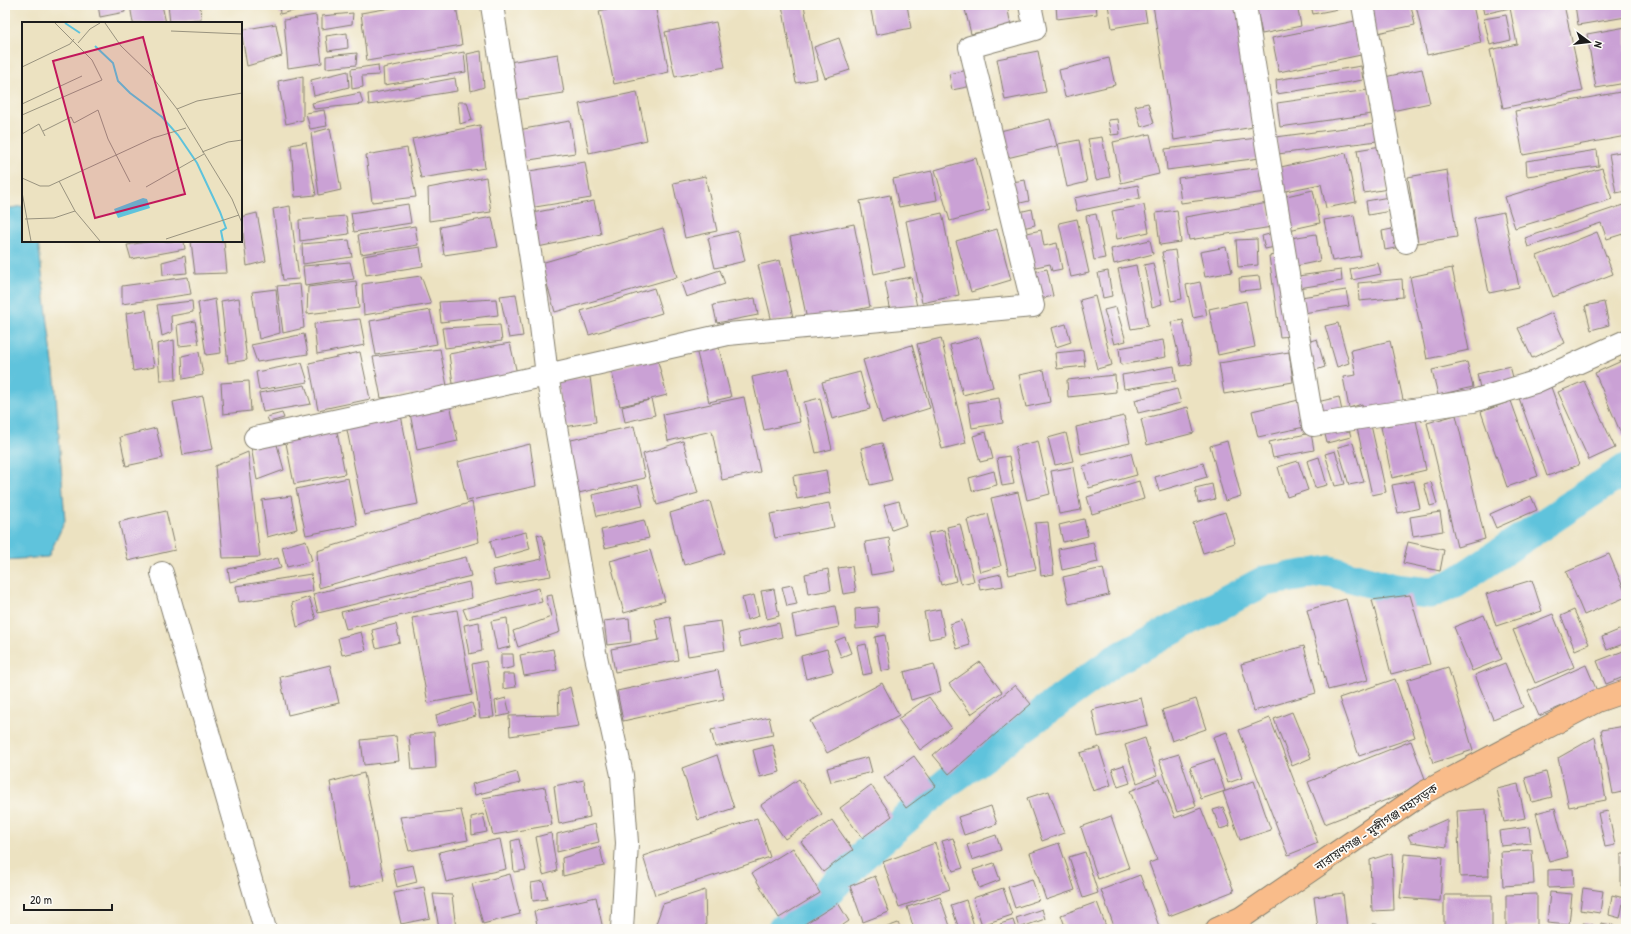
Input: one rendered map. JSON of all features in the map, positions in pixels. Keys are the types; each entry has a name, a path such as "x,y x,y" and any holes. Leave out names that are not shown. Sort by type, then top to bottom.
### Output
{"main road":[{"name":"নারায়ণগঞ্জ - মুন্সীগঞ্জ মহাসড়ক","path":"1217,929 1241,918 1425,792 1597,701 1626,691"}],"street":[{"path":"492,5 540,318 547,376 595,652 622,775 627,843 623,920"},
{"path":"255,438 547,376 728,334 1033,306 970,47 1035,29 1030,5"},
{"path":"1245,5 1313,425 1473,401 1535,382 1626,341"},
{"path":"1363,5 1406,242"},
{"path":"162,573 265,929"}],"water":[{"path":"22,206 22,242 38,242 55,380 65,521 48,557 5,560 5,209"}],"building":[{"path":"98,5 124,5 125,12 100,17"},
{"path":"130,5 162,5 166,22 133,22"},
{"path":"168,5 200,5 201,19 170,22"},
{"path":"279,5 310,5 310,7 280,14"},
{"path":"408,5 456,5 462,45 367,61 361,13"},
{"path":"625,5 655,5 669,72 614,84 599,11"},
{"path":"782,5 804,5 817,79 796,83"},
{"path":"907,5 911,28 876,35 870,6"},
{"path":"964,5 1007,5 1011,26 971,34"},
{"path":"1056,5 1096,5 1097,14 1057,19"},
{"path":"1108,5 1144,5 1147,22 1112,28"},
{"path":"1153,5 1240,5 1260,126 1174,140"},
{"path":"1256,5 1297,5 1301,26 1262,34"},
{"path":"1311,5 1353,5 1353,6 1313,14"},
{"path":"1366,5 1411,5 1415,25 1373,34"},
{"path":"1416,5 1473,5 1481,43 1427,55"},
{"path":"1482,5 1564,5 1583,91 1503,108 1490,50 1517,44 1510,8 1484,14"},
{"path":"1575,5 1626,5 1626,17 1578,25"},
{"path":"353,13 352,24 322,29 322,16"},
{"path":"316,15 322,63 288,68 284,20"},
{"path":"1506,15 1511,40 1490,45 1484,19"},
{"path":"1355,21 1361,55 1279,72 1272,38"},
{"path":"716,22 725,67 675,77 665,32"},
{"path":"276,24 282,56 247,66 242,30"},
{"path":"1626,27 1626,83 1596,88 1587,34"},
{"path":"347,33 348,48 328,51 326,36"},
{"path":"839,38 850,70 825,78 814,47"},
{"path":"481,51 484,87 471,91 467,54"},
{"path":"1038,51 1046,92 1005,100 997,59"},
{"path":"464,52 466,72 384,85 383,68"},
{"path":"357,53 356,65 326,68 326,56"},
{"path":"558,54 564,93 509,101 503,63"},
{"path":"1109,58 1115,85 1065,97 1059,70"},
{"path":"378,65 379,75 362,76 363,87 352,89 351,69"},
{"path":"1361,66 1363,80 1277,94 1276,80"},
{"path":"1422,69 1430,103 1387,112 1380,78"},
{"path":"968,70 972,86 952,90 949,74"},
{"path":"348,71 349,87 314,96 311,80"},
{"path":"303,76 303,120 286,124 278,81"},
{"path":"455,78 457,91 369,105 368,94"},
{"path":"1368,90 1372,114 1280,127 1277,103"},
{"path":"1626,91 1626,136 1523,155 1515,111"},
{"path":"637,92 647,140 589,153 579,104"},
{"path":"360,93 363,104 314,109 312,103"},
{"path":"458,102 467,102 472,120 460,124"},
{"path":"1148,103 1154,123 1141,127 1135,106"},
{"path":"324,110 327,126 310,129 306,113"},
{"path":"1050,119 1057,146 1007,158 1000,131"},
{"path":"1118,119 1120,134 1111,135 1108,120"},
{"path":"570,121 575,153 523,161 518,130"},
{"path":"1375,124 1377,141 1278,154 1276,137"},
{"path":"480,125 485,168 421,178 412,139"},
{"path":"330,128 341,190 319,195 311,133"},
{"path":"1150,134 1159,174 1121,183 1113,142"},
{"path":"1102,137 1110,177 1096,180 1088,139"},
{"path":"1257,138 1260,158 1167,170 1165,149"},
{"path":"1079,140 1087,182 1067,187 1058,144"},
{"path":"306,142 316,195 295,197 291,145"},
{"path":"1381,146 1388,189 1364,193 1357,150"},
{"path":"407,148 416,197 372,202 366,155"},
{"path":"1597,150 1599,166 1527,176 1526,161"},
{"path":"1626,151 1626,191 1616,193 1609,154"},
{"path":"1346,153 1356,202 1326,208 1321,184 1281,192 1276,168"},
{"path":"976,158 990,210 950,221 935,170"},
{"path":"585,162 591,198 529,208 523,172"},
{"path":"1263,167 1266,192 1181,203 1178,178"},
{"path":"1602,168 1612,199 1515,228 1505,197"},
{"path":"1447,170 1457,237 1418,243 1408,177"},
{"path":"932,171 937,200 899,207 893,179"},
{"path":"705,176 717,231 685,238 673,183"},
{"path":"486,177 491,212 429,221 428,188"},
{"path":"1025,180 1029,201 1016,204 1012,182"},
{"path":"1138,185 1140,198 1077,211 1074,198"},
{"path":"1313,190 1320,223 1289,230 1282,197"},
{"path":"890,195 905,267 874,274 860,201"},
{"path":"1389,197 1391,211 1368,215 1366,201"},
{"path":"594,201 601,234 533,248 527,214"},
{"path":"1268,203 1272,227 1189,240 1185,217"},
{"path":"408,204 411,223 354,232 351,213"},
{"path":"1626,204 1626,233 1607,239 1601,223 1528,247 1525,238"},
{"path":"1144,205 1149,232 1117,239 1112,211"},
{"path":"290,206 299,279 283,280 273,209"},
{"path":"1032,209 1035,225 1023,228 1019,212"},
{"path":"1177,210 1181,242 1160,245 1156,213"},
{"path":"1504,212 1519,287 1489,293 1474,218"},
{"path":"257,213 266,261 247,266 242,217"},
{"path":"942,213 959,295 922,303 906,221"},
{"path":"1096,214 1105,258 1094,260 1086,216"},
{"path":"1354,215 1361,256 1332,261 1324,220"},
{"path":"346,216 349,234 300,241 299,220"},
{"path":"492,217 498,247 444,255 440,227"},
{"path":"1077,219 1089,273 1071,277 1059,223"},
{"path":"854,224 870,307 807,320 790,237"},
{"path":"415,226 418,245 361,254 358,235"},
{"path":"663,228 677,277 555,312 541,263"},
{"path":"1397,228 1400,247 1385,250 1382,231"},
{"path":"997,229 1011,280 971,292 956,241"},
{"path":"1041,230 1044,246 1057,243 1062,269 1052,271 1050,264 1031,268 1023,234"},
{"path":"738,231 745,261 715,268 708,238"},
{"path":"1597,232 1613,274 1553,297 1537,256"},
{"path":"1273,233 1275,247 1265,249 1262,236"},
{"path":"1316,234 1320,261 1296,266 1291,238"},
{"path":"1257,239 1258,265 1238,267 1236,240"},
{"path":"349,240 352,257 303,264 302,244"},
{"path":"1150,240 1153,254 1114,264 1111,249"},
{"path":"146,242 184,242 185,249 131,259 127,245"},
{"path":"191,242 224,242 227,273 195,274"},
{"path":"420,247 423,266 366,275 363,256"},
{"path":"1226,247 1232,272 1205,277 1200,252"},
{"path":"1175,250 1182,299 1171,301 1162,252"},
{"path":"1280,254 1292,336 1280,337 1269,256"},
{"path":"185,256 187,273 163,275 162,262"},
{"path":"780,260 793,317 772,322 758,265"},
{"path":"350,262 354,279 305,286 303,266"},
{"path":"1153,263 1162,304 1152,307 1144,265"},
{"path":"1378,263 1381,274 1352,280 1350,269"},
{"path":"1136,265 1148,326 1131,329 1118,269"},
{"path":"1452,268 1469,350 1427,359 1410,277"},
{"path":"1047,269 1053,296 1040,299 1033,272"},
{"path":"720,270 725,284 686,297 681,283"},
{"path":"1341,270 1342,281 1299,288 1298,276"},
{"path":"1108,271 1112,296 1103,298 1098,273"},
{"path":"421,276 431,304 364,315 362,284"},
{"path":"1259,276 1261,289 1240,291 1239,278"},
{"path":"188,277 191,294 122,304 122,286"},
{"path":"911,277 917,307 891,312 885,282"},
{"path":"1402,279 1403,297 1359,301 1358,283"},
{"path":"356,281 359,308 307,314 308,287"},
{"path":"1200,282 1207,315 1193,318 1186,285"},
{"path":"300,284 304,328 283,333 277,286"},
{"path":"654,288 662,313 589,335 581,311"},
{"path":"276,289 280,333 259,339 252,292"},
{"path":"1346,290 1349,306 1303,313 1301,297"},
{"path":"516,294 523,336 509,338 500,296"},
{"path":"1095,296 1112,365 1097,369 1080,300"},
{"path":"239,298 247,360 228,363 221,301"},
{"path":"755,298 758,315 717,323 713,305"},
{"path":"215,299 221,353 206,355 198,303"},
{"path":"496,299 498,315 441,322 439,302"},
{"path":"192,301 193,312 171,316 172,332 162,336 157,305"},
{"path":"1246,301 1255,347 1218,355 1209,309"},
{"path":"1604,302 1609,325 1591,330 1585,306"},
{"path":"1116,307 1126,341 1114,344 1104,310"},
{"path":"146,310 154,367 133,371 126,313"},
{"path":"430,310 437,344 376,355 370,321"},
{"path":"1552,313 1565,343 1532,358 1518,328"},
{"path":"360,319 365,345 317,354 314,324"},
{"path":"1183,320 1192,364 1181,366 1171,322"},
{"path":"195,321 199,344 179,346 177,325"},
{"path":"1338,323 1349,363 1337,367 1325,326"},
{"path":"1066,324 1071,342 1056,347 1051,328"},
{"path":"500,325 502,341 445,348 442,328"},
{"path":"304,334 308,354 257,362 251,345"},
{"path":"980,337 993,387 963,395 950,345"},
{"path":"941,338 966,443 942,449 917,344"},
{"path":"1317,339 1325,367 1313,371 1304,343"},
{"path":"174,340 176,380 160,380 157,344"},
{"path":"717,340 731,397 709,402 695,345"},
{"path":"1163,340 1166,357 1121,365 1119,348"},
{"path":"1390,341 1404,404 1364,413 1362,404 1349,408 1343,377 1356,375 1351,350"},
{"path":"510,343 518,378 454,391 449,354"},
{"path":"912,345 930,408 882,423 863,360"},
{"path":"440,349 448,391 381,398 373,357"},
{"path":"1083,350 1085,366 1057,369 1055,353"},
{"path":"199,352 203,375 183,379 182,356"},
{"path":"360,352 370,399 318,410 309,363"},
{"path":"1289,352 1293,382 1224,394 1219,363"},
{"path":"657,358 667,395 651,399 655,415 625,422 622,407 649,400 620,406 611,369"},
{"path":"1626,359 1626,434 1622,436 1595,373"},
{"path":"1467,362 1473,387 1438,395 1432,370"},
{"path":"302,363 308,382 259,390 256,372"},
{"path":"1174,366 1176,381 1124,389 1122,375"},
{"path":"1510,366 1514,381 1480,388 1477,374"},
{"path":"789,369 800,422 764,430 752,377"},
{"path":"1044,370 1050,402 1026,407 1019,375"},
{"path":"860,372 870,409 832,419 822,382"},
{"path":"1115,375 1116,392 1068,397 1067,380"},
{"path":"590,377 596,422 563,427 558,382"},
{"path":"249,381 251,411 223,414 221,383"},
{"path":"1584,381 1615,448 1589,460 1558,392"},
{"path":"305,385 311,404 263,412 259,393"},
{"path":"1551,387 1579,465 1547,476 1519,398"},
{"path":"1177,389 1181,403 1138,413 1135,400"},
{"path":"203,396 213,449 183,455 173,402"},
{"path":"744,397 760,472 722,480 712,431 668,441 663,414"},
{"path":"1339,397 1342,411 1320,416 1317,402"},
{"path":"820,398 832,449 816,453 804,402"},
{"path":"999,398 1003,423 972,428 968,403"},
{"path":"1303,399 1309,426 1258,437 1252,411"},
{"path":"1511,401 1538,476 1507,487 1481,412"},
{"path":"450,404 458,441 417,450 410,413"},
{"path":"1188,407 1194,433 1147,445 1141,419"},
{"path":"282,413 284,418 269,422 267,417"},
{"path":"401,415 418,504 364,515 346,425"},
{"path":"1456,415 1485,539 1457,547 1427,423"},
{"path":"1124,416 1130,443 1081,454 1076,427"},
{"path":"1416,420 1426,470 1392,478 1381,427"},
{"path":"1348,425 1351,437 1327,443 1324,430"},
{"path":"1371,425 1386,492 1372,495 1357,428"},
{"path":"634,426 645,478 574,494 562,442"},
{"path":"336,427 345,474 294,484 285,438"},
{"path":"156,428 163,458 126,466 120,437"},
{"path":"986,432 993,459 980,462 973,436"},
{"path":"1066,433 1073,461 1055,465 1048,438"},
{"path":"1311,433 1314,450 1273,458 1269,442"},
{"path":"276,441 284,470 257,480 251,447"},
{"path":"683,441 698,493 657,505 643,454"},
{"path":"1038,441 1050,494 1027,500 1015,447"},
{"path":"1227,441 1241,496 1225,501 1210,446"},
{"path":"882,443 892,480 870,485 861,448"},
{"path":"1353,443 1364,482 1349,485 1338,447"},
{"path":"530,444 536,486 467,501 458,462"},
{"path":"1335,451 1345,484 1335,486 1325,454"},
{"path":"248,452 260,557 223,558 215,466"},
{"path":"1131,453 1137,475 1089,488 1083,466"},
{"path":"1009,456 1014,484 1002,486 997,458"},
{"path":"1319,457 1327,485 1315,488 1307,461"},
{"path":"1298,461 1308,490 1287,497 1278,467"},
{"path":"1203,463 1207,477 1159,491 1155,477"},
{"path":"1073,467 1081,510 1059,514 1051,471"},
{"path":"826,470 830,493 797,499 793,476"},
{"path":"994,471 997,485 972,491 969,478"},
{"path":"348,478 357,525 306,535 296,489"},
{"path":"1139,481 1144,499 1092,514 1087,497"},
{"path":"1414,481 1420,508 1398,513 1392,485"},
{"path":"1431,482 1437,504 1430,506 1424,484"},
{"path":"1212,484 1215,499 1198,503 1195,488"},
{"path":"638,485 643,506 597,516 592,495"},
{"path":"1018,492 1036,569 1009,575 991,498"},
{"path":"291,496 297,529 267,537 262,500"},
{"path":"1531,496 1537,510 1496,528 1490,514"},
{"path":"710,501 725,553 684,565 670,513"},
{"path":"899,501 906,525 892,530 884,505"},
{"path":"472,502 479,542 319,588 317,551"},
{"path":"829,503 834,527 775,538 770,514"},
{"path":"166,511 175,550 128,561 119,522"},
{"path":"1225,512 1235,543 1203,553 1193,523"},
{"path":"1440,512 1443,531 1413,536 1410,517"},
{"path":"988,514 1001,566 980,572 967,520"},
{"path":"1084,519 1088,536 1063,542 1059,525"},
{"path":"644,520 649,538 605,548 601,530"},
{"path":"1048,522 1054,574 1041,576 1035,523"},
{"path":"960,524 974,581 961,584 947,527"},
{"path":"944,530 956,581 941,585 928,533"},
{"path":"526,532 530,549 495,559 490,541"},
{"path":"537,534 543,536 551,576 496,585 492,570 542,559"},
{"path":"889,538 895,571 871,575 865,542"},
{"path":"306,540 312,561 287,567 282,547"},
{"path":"1093,542 1098,562 1062,570 1058,549"},
{"path":"1408,542 1444,550 1440,571 1403,563"},
{"path":"650,550 665,601 624,613 610,561"},
{"path":"1609,554 1626,597 1584,615 1566,572"},
{"path":"466,557 471,576 318,613 313,594"},
{"path":"278,558 281,568 230,582 228,569"},
{"path":"852,566 856,592 843,594 838,568"},
{"path":"1103,568 1109,595 1069,604 1063,577"},
{"path":"828,569 831,590 808,594 805,574"},
{"path":"311,574 313,591 239,602 236,586"},
{"path":"1001,574 1003,586 980,590 978,579"},
{"path":"1532,580 1542,611 1496,626 1486,594"},
{"path":"469,582 472,598 346,629 341,612"},
{"path":"792,585 797,604 787,606 782,587"},
{"path":"539,588 542,602 467,619 463,609"},
{"path":"774,589 779,616 767,619 761,591"},
{"path":"552,595 560,632 518,647 513,631 551,617 546,596"},
{"path":"754,595 759,616 747,620 742,598"},
{"path":"1410,595 1430,664 1391,674 1372,600"},
{"path":"309,597 316,619 297,627 292,603"},
{"path":"1346,599 1368,680 1328,690 1307,610"},
{"path":"835,606 839,627 796,636 792,615"},
{"path":"878,607 879,627 856,629 855,609"},
{"path":"940,609 945,636 929,639 924,612"},
{"path":"457,610 472,695 428,703 412,618"},
{"path":"1574,610 1589,644 1575,650 1561,616"},
{"path":"1553,614 1574,667 1535,683 1513,630"},
{"path":"1484,615 1502,659 1472,671 1454,627"},
{"path":"670,616 678,660 615,672 611,649 659,640 655,619"},
{"path":"507,618 510,647 497,650 491,621"},
{"path":"629,618 631,642 607,645 604,621"},
{"path":"962,620 970,645 957,649 950,624"},
{"path":"721,621 725,650 688,656 683,626"},
{"path":"479,622 482,651 469,654 464,625"},
{"path":"779,623 782,637 741,647 738,633"},
{"path":"396,624 400,642 376,648 372,630"},
{"path":"1626,627 1626,643 1607,650 1602,637"},
{"path":"361,632 366,650 342,655 338,638"},
{"path":"885,635 891,669 881,671 875,637"},
{"path":"845,637 851,653 841,657 835,641"},
{"path":"866,644 872,673 863,675 857,646"},
{"path":"1304,646 1316,693 1254,711 1241,664"},
{"path":"553,649 557,670 524,676 520,655"},
{"path":"827,649 833,672 806,679 801,656"},
{"path":"1626,650 1626,676 1606,684 1597,661"},
{"path":"501,654 513,654 514,667 501,670"},
{"path":"486,661 494,717 480,718 472,664"},
{"path":"980,662 1002,692 971,714 949,684"},
{"path":"1505,663 1523,707 1493,719 1475,675"},
{"path":"934,664 941,691 911,700 904,672"},
{"path":"330,665 339,703 288,715 280,677"},
{"path":"1586,665 1597,691 1539,716 1528,691"},
{"path":"1448,667 1473,750 1433,763 1407,680"},
{"path":"718,670 724,699 623,721 617,691"},
{"path":"503,674 514,674 516,687 503,689"},
{"path":"1395,679 1415,737 1359,756 1339,698"},
{"path":"882,683 899,715 827,753 810,721"},
{"path":"1015,685 1031,704 949,774 933,755"},
{"path":"570,687 579,726 510,736 509,716 559,715 558,692"},
{"path":"929,697 951,727 920,750 898,719"},
{"path":"506,698 510,714 497,717 495,701"},
{"path":"1141,698 1148,725 1098,737 1092,710"},
{"path":"1196,699 1206,729 1172,741 1162,710"},
{"path":"472,703 476,716 438,726 436,715"},
{"path":"1292,712 1311,758 1292,766 1274,719"},
{"path":"769,717 773,735 715,747 711,730"},
{"path":"1270,718 1318,843 1288,855 1239,730"},
{"path":"1625,726 1626,791 1613,794 1601,730"},
{"path":"434,732 436,768 412,770 409,735"},
{"path":"1227,732 1242,778 1228,783 1213,737"},
{"path":"396,736 399,761 364,765 361,740"},
{"path":"1595,737 1606,800 1569,807 1558,758"},
{"path":"1145,738 1157,775 1137,783 1125,745"},
{"path":"1411,741 1427,784 1325,824 1308,782"},
{"path":"773,745 780,772 760,777 753,750"},
{"path":"1099,747 1111,785 1093,791 1080,753"},
{"path":"1179,754 1196,806 1177,812 1159,760"},
{"path":"717,755 734,808 698,820 682,768"},
{"path":"914,756 936,786 906,808 884,778"},
{"path":"868,757 872,772 831,782 827,768"},
{"path":"1214,759 1225,791 1201,799 1190,767"},
{"path":"1124,765 1130,783 1118,787 1112,769"},
{"path":"517,772 520,783 475,795 472,784"},
{"path":"1546,772 1552,797 1532,802 1525,778"},
{"path":"364,773 384,881 349,888 330,782"},
{"path":"799,779 822,814 785,839 761,805"},
{"path":"1160,779 1175,818 1201,808 1234,891 1169,916 1149,863 1157,860 1130,791"},
{"path":"584,780 590,817 559,824 554,786"},
{"path":"1254,781 1271,830 1240,840 1223,792"},
{"path":"1518,784 1525,818 1504,822 1497,789"},
{"path":"871,785 892,816 862,838 840,808"},
{"path":"545,787 552,825 493,835 483,798"},
{"path":"1049,791 1064,833 1042,841 1027,798"},
{"path":"991,806 997,824 964,835 958,817"},
{"path":"1223,807 1230,826 1220,829 1213,810"},
{"path":"1555,808 1568,857 1549,862 1536,813"},
{"path":"1486,809 1489,876 1460,877 1457,811"},
{"path":"461,810 468,840 409,851 400,817"},
{"path":"1608,811 1615,845 1605,847 1598,813"},
{"path":"483,814 487,832 472,835 471,817"},
{"path":"1111,816 1129,868 1098,879 1081,827"},
{"path":"757,818 770,857 655,895 643,856"},
{"path":"1447,819 1447,847 1411,842 1408,836"},
{"path":"832,820 853,850 823,872 801,842"},
{"path":"595,824 599,842 557,852 557,834"},
{"path":"1529,827 1531,843 1501,846 1499,831"},
{"path":"551,833 557,871 543,875 536,837"},
{"path":"996,835 1001,850 972,860 967,845"},
{"path":"953,838 963,868 953,871 942,841"},
{"path":"500,839 506,869 446,882 439,852"},
{"path":"519,839 526,870 514,872 511,841"},
{"path":"935,843 950,889 899,907 883,862"},
{"path":"1059,843 1075,890 1046,900 1030,853"},
{"path":"600,847 604,866 563,876 562,858"},
{"path":"793,848 820,893 779,918 752,873"},
{"path":"1532,850 1534,884 1503,886 1501,852"},
{"path":"1085,852 1098,893 1083,898 1069,857"},
{"path":"1392,853 1394,910 1372,911 1370,860"},
{"path":"1404,854 1443,857 1440,901 1400,898"},
{"path":"1621,854 1626,854 1626,885 1621,886"},
{"path":"994,863 1000,880 979,888 973,870"},
{"path":"413,865 417,882 397,887 393,869"},
{"path":"1573,869 1574,887 1548,888 1548,870"},
{"path":"510,874 520,914 483,924 472,884"},
{"path":"1140,875 1160,929 1115,929 1101,890"},
{"path":"875,876 889,912 863,922 850,886"},
{"path":"1032,879 1039,900 1015,908 1008,887"},
{"path":"543,881 547,899 533,901 531,883"},
{"path":"424,887 430,918 401,924 394,893"},
{"path":"1003,888 1012,915 982,925 973,898"},
{"path":"1583,888 1603,891 1600,913 1580,910"},
{"path":"705,890 706,929 654,929 663,904"},
{"path":"1550,892 1572,894 1569,925 1547,923"},
{"path":"1343,893 1347,929 1318,929 1314,897"},
{"path":"433,894 452,895 456,929 439,929"},
{"path":"1537,894 1537,926 1506,926 1506,895"},
{"path":"1444,895 1492,895 1492,929 1444,929"},
{"path":"1612,895 1624,898 1620,918 1609,915"},
{"path":"596,897 603,929 538,929 534,911"},
{"path":"940,897 951,929 914,929 907,907"},
{"path":"966,900 975,929 959,929 951,905"},
{"path":"1097,902 1107,929 1066,929 1061,915"},
{"path":"838,903 849,921 837,929 806,929 803,925"},
{"path":"1042,909 1045,919 1019,928 1016,918"},
{"path":"1013,920 1016,929 1002,929 1000,924"},
{"path":"898,923 901,929 882,929"},
{"path":"1583,923 1593,925 1592,929 1582,929"},
{"path":"1601,923 1618,926 1617,929 1600,929"},
{"path":"1373,924 1395,926 1395,929 1373,929"}],"waterway":[{"path":"783,929 805,915 860,858 948,782 1115,660 1265,581 1330,571 1394,589 1430,593 1455,583 1626,469"}]}
